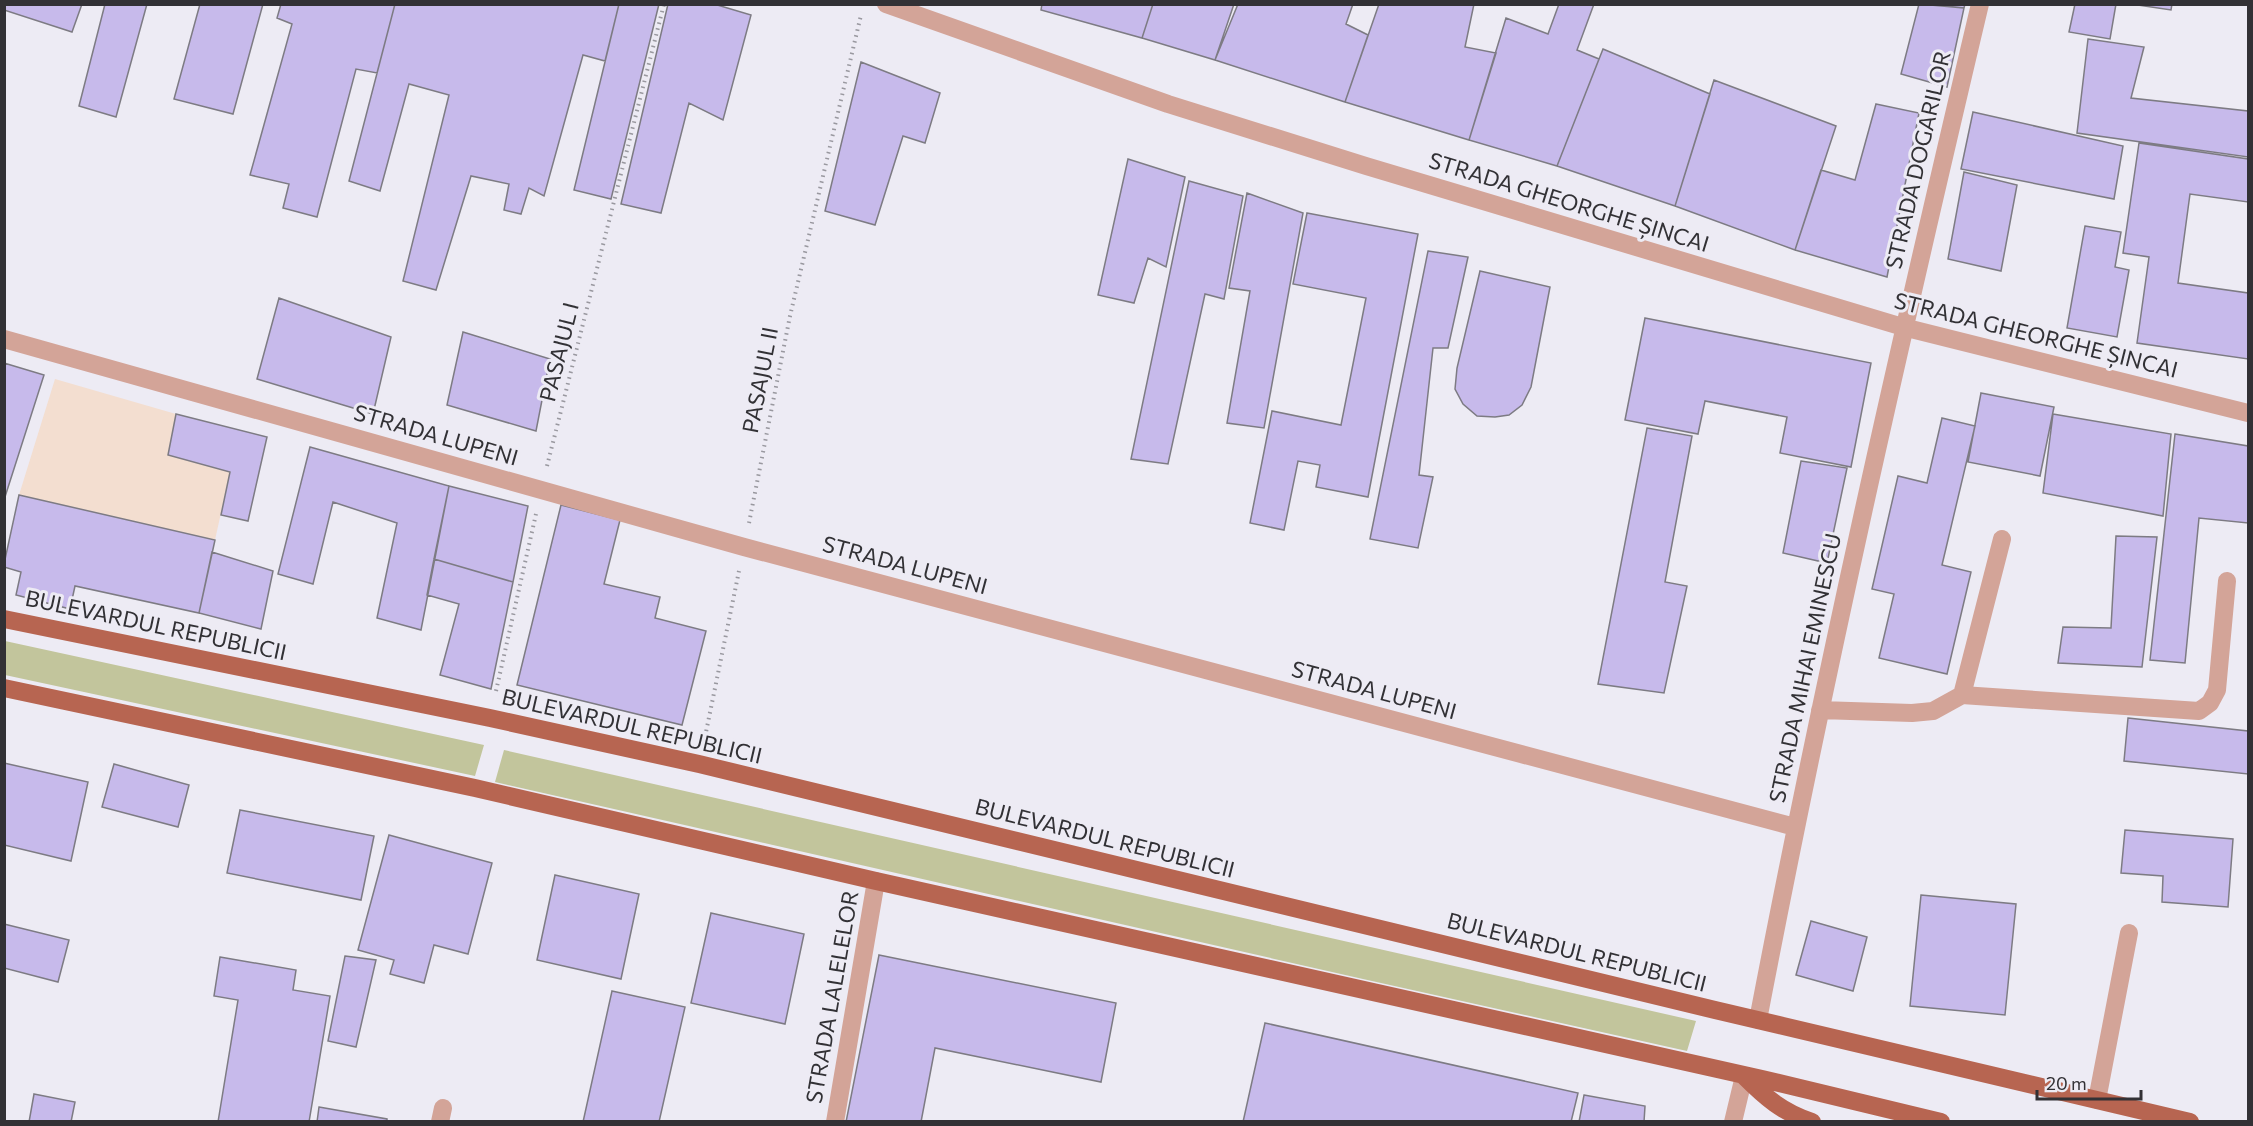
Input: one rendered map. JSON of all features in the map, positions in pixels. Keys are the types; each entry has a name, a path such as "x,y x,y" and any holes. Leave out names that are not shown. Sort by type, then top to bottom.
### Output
{"main road":[{"name":"BULEVARDUL REPUBLICII","path":"4,619 490,718 699,764 2190,1122"},
{"path":"4,688 464,785 876,881 1941,1122"},
{"path":"1744,1076 1768,1099 1791,1115 1812,1122"}],"street":[{"name":"STRADA GHEORGHE ȘINCAI","path":"886,4 1168,104 1366,166 1904,327 2248,413"},
{"name":"STRADA DOGARILOR","path":"1904,327 1980,4"},
{"name":"STRADA MIHAI EMINESCU","path":"1758,1020 1795,826 1904,327"},
{"name":"STRADA LUPENI","path":"4,339 744,547 1795,826"},
{"path":"1962,695 2002,539"},
{"path":"1820,710 1912,713 1933,711 1962,695 2199,711 2210,703 2217,690 2227,581"},
{"name":"STRADA LALELELOR","path":"835,1122 876,881"},
{"path":"2097,1100 2129,933"},
{"path":"1733,1122 1744,1076"}],"path":[{"name":"PASAJUL I","path":"494,697 541,490 664,4"},
{"name":"PASAJUL II","path":"699,764 790,316 863,4"}],"shaded area":[{"path":"55,379 176,414 169,455 230,472 215,540 19,495"}],"green space":[{"path":"5,641 484,745 475,776 5,675"},
{"path":"504,750 1696,1021 1687,1051 495,782"}],"building":[{"path":"4,4 82,4 72,32 4,10"},
{"path":"105,4 147,4 116,117 79,106"},
{"path":"200,4 263,4 233,114 174,99"},
{"path":"281,4 395,4 377,73 356,69 317,217 283,208 289,184 250,175 292,24 277,18"},
{"path":"395,4 619,4 605,61 583,55 544,196 529,188 521,214 504,210 509,184 471,176 436,290 403,281 449,95 409,84 380,191 349,181"},
{"path":"619,4 659,4 611,199 574,190"},
{"path":"668,4 714,4 751,15 723,120 689,103 661,213 621,204"},
{"path":"1042,4 1153,4 1142,38 1041,10"},
{"path":"1153,4 1234,4 1215,60 1142,38"},
{"path":"1238,4 1353,4 1346,24 1368,35 1345,102 1215,60"},
{"path":"1379,4 1474,4 1465,47 1496,53 1469,140 1345,102"},
{"path":"1559,4 1594,4 1577,50 1599,59 1557,166 1469,140 1506,18 1548,34"},
{"path":"1919,4 1964,8 1947,87 1901,74"},
{"path":"1928,4 1965,4 1964,8"},
{"path":"2075,4 2116,4 2110,39 2069,32"},
{"path":"2131,4 2172,4 2171,10"},
{"path":"2088,39 2144,47 2131,98 2248,111 2248,157 2077,133"},
{"path":"1603,49 1710,94 1675,206 1557,166"},
{"path":"861,62 940,93 925,143 903,136 875,225 825,211"},
{"path":"1714,80 1836,126 1795,250 1675,206"},
{"path":"1876,104 1919,113 1887,277 1795,250 1821,170 1855,180"},
{"path":"1973,112 2123,146 2114,199 1961,169"},
{"path":"2139,143 2248,159 2248,202 2190,194 2178,283 2248,293 2248,359 2137,343 2149,257 2123,253"},
{"path":"1128,159 1185,177 1166,267 1148,258 1134,303 1098,295"},
{"path":"1964,172 2017,185 2001,271 1948,259"},
{"path":"1189,181 1243,196 1224,299 1205,294 1168,464 1131,459"},
{"path":"1247,193 1303,213 1264,428 1227,423 1250,291 1229,288"},
{"path":"1307,213 1418,234 1368,497 1316,487 1320,465 1298,461 1284,530 1250,523 1272,411 1341,425 1366,298 1293,284"},
{"path":"2085,226 2121,232 2115,267 2129,270 2117,337 2067,328"},
{"path":"1428,251 1468,257 1448,348 1433,348 1419,475 1433,477 1418,548 1370,539"},
{"path":"1480,271 1550,287 1531,387 1522,405 1509,415 1477,416 1463,404 1455,389 1457,368"},
{"path":"279,298 391,337 373,414 257,379"},
{"path":"1645,318 1871,363 1851,467 1780,453 1787,417 1705,401 1698,434 1625,420"},
{"path":"463,332 550,359 536,431 447,405"},
{"path":"4,363 44,375 4,500"},
{"path":"1981,393 2054,407 2040,476 1968,462"},
{"path":"176,414 267,437 248,521 221,515 230,472 168,455"},
{"path":"2053,414 2171,434 2163,516 2043,493"},
{"path":"1942,418 1975,426 1942,565 1971,572 1947,674 1879,658 1894,594 1872,589 1898,476 1927,483"},
{"path":"1647,428 1692,436 1665,582 1687,586 1664,693 1598,684"},
{"path":"2175,434 2248,446 2248,523 2199,518 2185,663 2150,660"},
{"path":"310,447 449,486 421,630 377,618 397,523 333,502 313,584 278,574"},
{"path":"1801,461 1847,468 1827,563 1783,553"},
{"path":"449,486 528,506 513,582 434,559"},
{"path":"19,495 215,540 199,613 75,586 70,609 16,595 21,572 4,567 4,564"},
{"path":"561,505 620,520 604,584 660,597 655,618 706,631 682,725 517,685"},
{"path":"2116,536 2157,537 2142,667 2058,663 2063,627 2111,628"},
{"path":"212,552 273,571 261,629 199,613"},
{"path":"434,559 513,582 491,689 440,675 459,604 427,595"},
{"path":"2128,718 2248,731 2248,774 2124,761"},
{"path":"4,763 88,782 71,861 4,845"},
{"path":"114,764 189,785 178,827 102,807"},
{"path":"240,810 374,836 361,900 227,873"},
{"path":"2125,830 2233,839 2228,907 2162,902 2163,876 2121,873"},
{"path":"389,835 492,863 468,954 434,945 424,983 390,974 394,960 358,950"},
{"path":"555,875 639,894 621,979 537,960"},
{"path":"1921,895 2016,904 2005,1015 1910,1006"},
{"path":"711,913 804,934 785,1024 691,1003"},
{"path":"1811,921 1867,937 1853,991 1796,975"},
{"path":"4,924 69,940 58,982 4,968"},
{"path":"879,955 1116,1003 1101,1082 935,1048 921,1122 846,1122"},
{"path":"345,956 376,960 356,1047 328,1041"},
{"path":"220,957 296,970 293,990 330,996 309,1122 218,1122 238,1000 214,996"},
{"path":"612,991 685,1007 659,1122 583,1122"},
{"path":"1265,1023 1578,1093 1571,1122 1243,1122"},
{"path":"34,1094 75,1102 71,1122 29,1122"},
{"path":"1584,1095 1645,1106 1644,1122 1579,1122"},
{"path":"319,1107 387,1119 387,1122 317,1122"}]}
